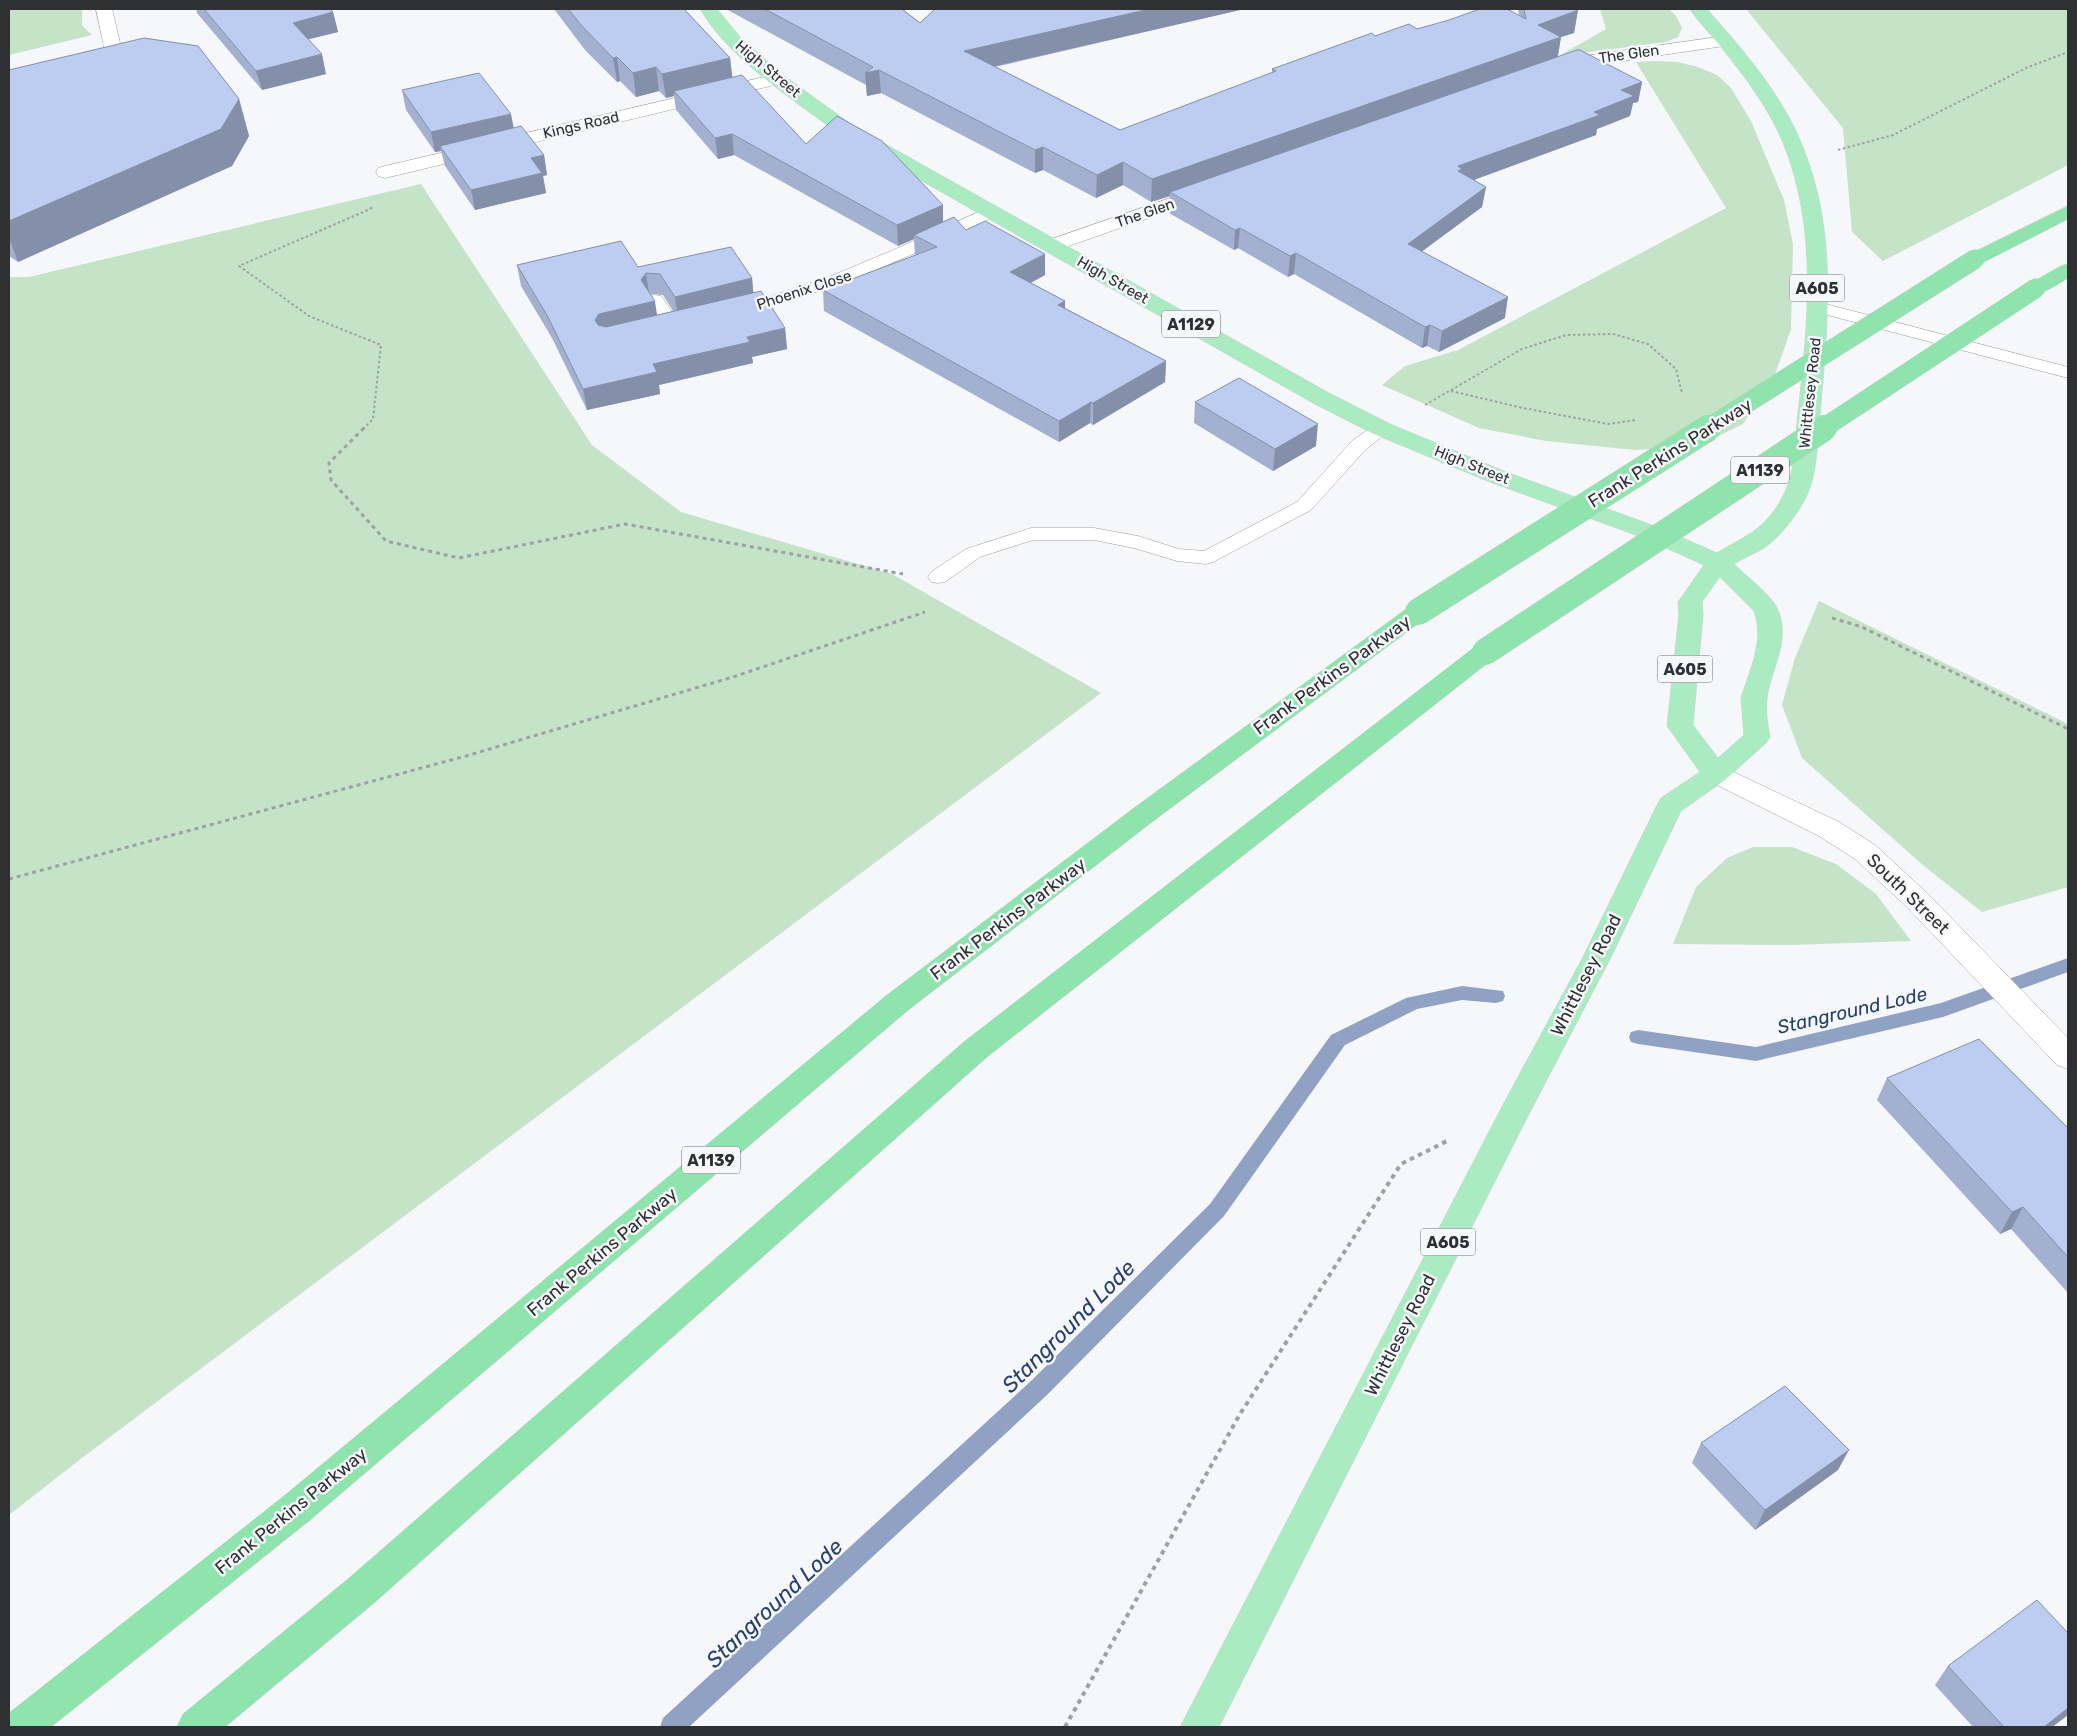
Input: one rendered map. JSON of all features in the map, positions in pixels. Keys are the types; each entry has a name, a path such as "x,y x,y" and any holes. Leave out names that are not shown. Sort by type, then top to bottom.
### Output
{"highway":[{"name":"Frank Perkins Parkway","path":"21,1727 297,1508 897,1003 1143,815 1418,612 1975,259 2068,212"},
{"name":"A1139","path":"196,1727 368,1584 976,1049 1485,652 2036,288 2068,270"}],"main road":[{"name":"High Street","path":"708,9 734,41 777,79 848,131 1321,398 1382,429 1498,476 1636,527 1719,563"},
{"name":"Whittlesey Road","path":"1698,9 1752,76 1778,116 1793,145 1807,192 1815,232 1818,307 1817,357 1801,474 1796,494 1783,513 1759,540 1719,563 1690,602 1691,615 1680,726 1716,774"},
{"name":"Whittlesey Road","path":"1199,1727 1516,1110 1598,957 1670,805 1716,774 1757,737 1754,719 1754,698 1770,638 1769,622 1765,608 1719,563"}],"street":[{"path":"77,71 115,60 104,9"},
{"name":"The Glen","path":"1542,72 1570,62 1725,41"},
{"name":"Kings Road","path":"385,172 777,79"},
{"name":"The Glen","path":"1053,246 1222,186"},
{"name":"South Street","path":"1716,774 1829,829 1865,852 1898,881 2068,1057"}],"lane":[{"name":"Phoenix Close","path":"719,315 817,288 865,270 990,212"},
{"path":"655,300 672,326"},
{"path":"1818,307 2068,373"},
{"path":"654,330 691,321"},
{"path":"938,577 973,553 1031,534 1094,534 1138,542 1177,555 1206,558 1304,506 1359,445 1382,429"}],"path":[{"path":"1793,145 1836,151 1893,135 2026,68 2068,52"},
{"path":"9,879 466,756 736,676 946,605 938,577 892,574 625,524 543,539 459,558 386,541 331,480 329,463 373,419 381,345 309,316 239,266 370,209 376,203"},
{"path":"1644,418 1608,424 1523,408 1451,391 1522,349 1566,335 1613,334 1648,344 1676,369 1682,392 1677,398"},
{"path":"1832,618 1862,628 2068,729"},
{"path":"1066,1727 1240,1414 1401,1164 1516,1110"}],"green space":[{"path":"9,9 82,9 82,25 92,35 9,55"},
{"path":"1600,9 1669,9 1676,16 1682,28 1678,37 1666,42 1559,56 1606,29"},
{"path":"1746,9 2068,9 2068,165 1883,261 1852,232 1843,128"},
{"path":"1636,62 1677,62 1698,67 1717,75 1731,88 1751,121 1784,200 1793,244 1791,329 1772,383 1743,424 1698,446 1635,450 1546,441 1479,428 1382,385 1405,366 1458,350 1726,208"},
{"path":"421,184 592,445 681,512 892,574 1101,693 78,1461 9,1515 9,277 29,277"},
{"path":"1819,601 2068,724 2068,887 1982,912 1924,866 1802,758 1782,705 1795,658"},
{"path":"1753,847 1792,847 1836,864 1876,894 1911,941 1791,945 1673,944 1696,887 1727,858"}],"building":[{"path":"204,9 330,9 333,12 293,23 322,54 256,71"},
{"path":"568,9 684,9 730,58 662,74 656,67 633,73 617,57 613,58"},
{"path":"765,9 902,9 920,23 935,9 1150,9 964,51 1120,130 1276,71 1272,69 1372,33 1375,36 1409,24 1417,29 1480,9 1507,9 1526,19 1524,9 1578,10 1538,25 1561,37 1152,179 1123,162 1097,175 1043,147 1035,150 879,70 865,73 873,67"},
{"path":"144,38 198,46 239,99 221,129 9,221 9,70"},
{"path":"1577,50 1642,82 1621,90 1634,96 1594,112 1600,115 1458,166 1462,169 1458,171 1486,187 1408,244 1508,297 1442,331 1430,325 1425,327 1296,253 1290,256 1240,228 1235,230 1170,192"},
{"path":"479,73 511,114 431,132 402,90"},
{"path":"742,75 806,144 837,116 882,141 943,205 897,225 732,134 715,138 674,91"},
{"path":"521,126 544,155 531,158 542,173 471,190 440,146"},
{"path":"954,217 966,230 985,221 1045,254 1010,272 1065,301 1058,305 1166,361 1059,421 823,290 937,247 914,235"},
{"path":"621,241 638,267 731,247 752,278 675,297 660,274 646,273 641,280 655,301 599,314 595,320 598,325 606,327 761,291 785,328 747,337 750,342 653,364 657,372 583,389 548,317 517,265"},
{"path":"1239,378 1318,424 1275,449 1195,402"},
{"path":"1979,1039 2068,1128 2068,1257 2023,1207 2012,1212 1887,1078"},
{"path":"1785,1386 1849,1450 1765,1510 1701,1443"},
{"path":"2037,1600 2068,1633 2068,1708 2044,1727 2004,1727 1948,1666"}],"waterway":[{"name":"Stanground Lode","path":"1638,1037 1756,1054 1943,1010 2068,965"},
{"name":"Stanground Lode","path":"672,1727 1039,1388 1217,1210 1338,1040 1413,1003 1462,993 1496,996"}]}
